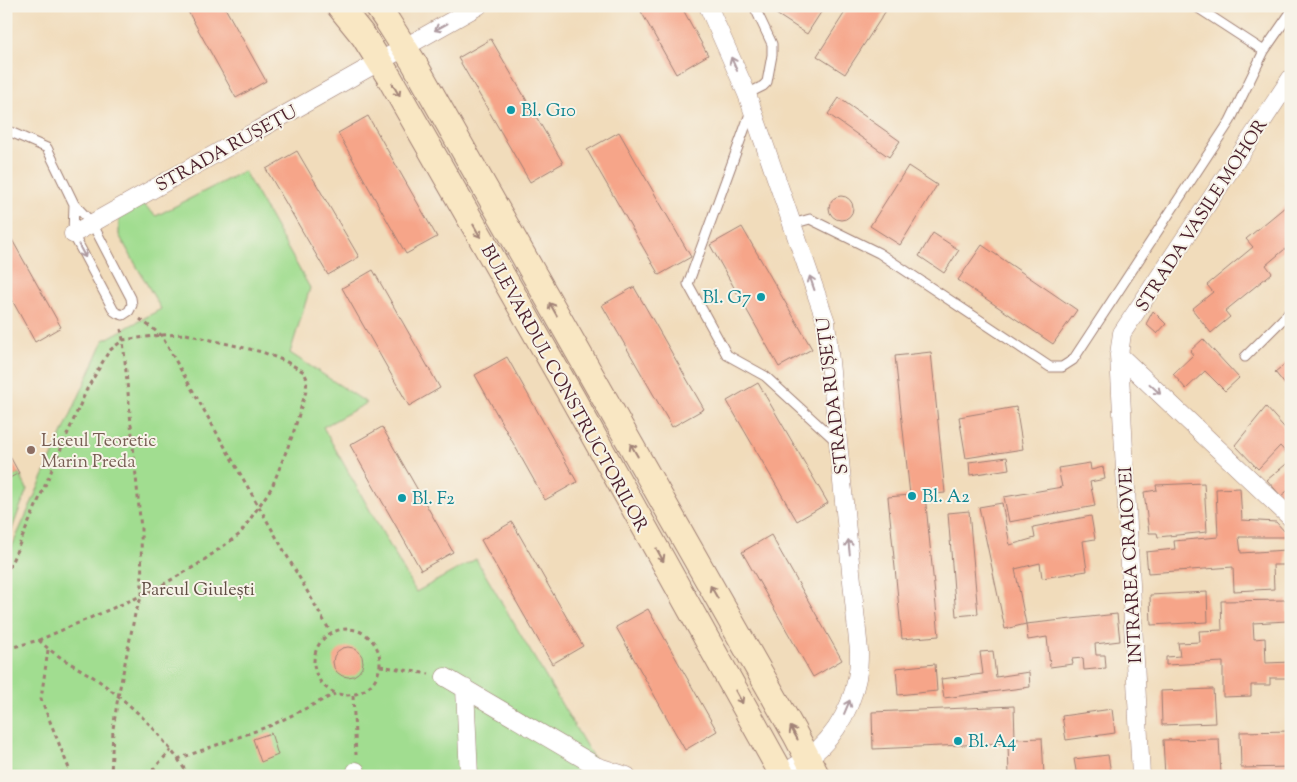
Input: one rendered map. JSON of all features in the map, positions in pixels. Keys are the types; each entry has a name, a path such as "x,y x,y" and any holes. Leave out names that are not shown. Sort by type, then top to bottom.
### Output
{"street":[{"name":"BULEVARDUL CONSTRUCTORILOR","path":"339,6 364,37 380,62 573,399 780,775"},
{"name":"BULEVARDUL CONSTRUCTORILOR","path":"377,6 404,48 597,385 812,767"},
{"path":"404,48 478,6"},
{"name":"STRADA RUȘEȚU","path":"708,6 749,102 826,322 860,651 857,678 851,699 841,722 824,744 812,767 780,775"},
{"name":"STRADA RUȘEȚU","path":"73,234 404,48"},
{"name":"STRADA VASILE MOHOR","path":"1119,355 1122,333 1291,78"},
{"path":"1119,355 1291,518"},
{"name":"INTRAREA CRAIOVEI","path":"1119,355 1141,776"},
{"path":"573,399 597,385"},
{"path":"444,677 596,766 627,776"},
{"path":"465,688 469,776"}],"lane":[{"path":"754,6 772,44 767,82 749,102 688,284 727,355 765,376 838,443"},
{"path":"1195,6 1264,51"},
{"path":"792,224 810,219 879,253 1050,367 1062,367 1074,360 1230,121 1264,51 1291,12"},
{"path":"6,130 47,148 74,204 92,223 131,298 130,311 122,315 114,311 73,234 74,204"},
{"path":"1245,357 1291,311"}],"path":[{"path":"130,311 161,335 331,633"},
{"path":"111,776 118,697 142,595 141,529 124,340 117,314"},
{"path":"6,575 87,388 109,351 124,340 186,334 262,352 285,361 304,372 307,379 306,391 293,434 272,487 240,534 197,565 142,595 39,640 6,648"},
{"path":"340,629 351,629 361,632 370,638 380,656 380,666 378,676 372,685 353,696 344,696 335,694 318,680 314,670 314,659 316,649 322,640 340,629"},
{"path":"39,640 48,650 78,667 118,697 153,728 189,776"},
{"path":"48,650 41,699 72,776"},
{"path":"380,666 444,677"},
{"path":"178,759 272,725 335,694"},
{"path":"353,696 357,773"},
{"path":"147,776 171,750"}],"green space":[{"name":"Parcul Giulești","path":"244,171 310,288 290,353 367,403 323,427 416,592 476,559 604,776 6,776 6,560 104,340 161,309 119,235 119,216 142,203 156,216"},
{"path":"19,473 27,489 6,545 6,480"}],"building":[{"path":"185,6 224,6 266,81 236,98"},
{"path":"638,6 681,6 708,55 676,74"},
{"path":"769,6 825,6 807,34 767,8"},
{"path":"849,6 889,6 845,74 817,56"},
{"name":"Bl. G10","path":"491,39 563,163 530,182 458,58"},
{"path":"839,98 900,141 889,157 828,114"},
{"path":"368,116 437,237 406,254 338,133"},
{"path":"619,132 691,257 659,275 587,150"},
{"path":"297,151 359,257 328,275 266,169"},
{"path":"908,166 937,185 900,245 870,226"},
{"path":"841,196 850,199 853,208 850,217 841,220 832,217 829,208 832,199"},
{"path":"1291,202 1291,244 1266,265 1272,273 1225,311 1230,317 1211,333 1192,309 1213,292 1207,285 1253,247 1246,239"},
{"name":"Bl. G7","path":"742,227 812,349 779,367 710,245"},
{"path":"6,229 61,327 35,342 6,289"},
{"path":"933,233 959,250 944,273 919,256"},
{"path":"982,245 1077,310 1053,344 958,280"},
{"path":"373,270 440,388 409,406 342,288"},
{"path":"634,287 704,409 672,427 602,305"},
{"path":"1153,311 1166,324 1157,334 1146,324"},
{"path":"1203,339 1239,378 1225,391 1205,371 1186,389 1173,374 1193,355 1190,351"},
{"name":"Bl. A2","path":"931,352 945,493 925,495 939,636 902,639 888,497 910,495 895,356"},
{"path":"507,357 577,482 545,500 475,375"},
{"path":"1291,359 1291,392 1275,372"},
{"path":"758,383 828,503 797,521 727,401"},
{"path":"1016,407 1023,449 966,458 959,417"},
{"path":"1266,407 1291,435 1291,458 1280,446 1258,469 1235,445"},
{"name":"Bl. F2","path":"382,427 453,552 421,570 350,445"},
{"path":"6,449 19,473 6,480"},
{"path":"1007,457 1009,469 970,475 969,462"},
{"path":"1291,460 1291,488 1281,496 1267,480"},
{"path":"1090,463 1091,470 1103,467 1105,479 1090,482 1095,506 1009,522 1004,497 1062,487 1058,468"},
{"path":"1204,483 1207,532 1158,537 1157,533 1149,533 1144,492 1157,490 1156,485"},
{"path":"1240,488 1242,520 1276,522 1288,537 1239,537 1241,553 1286,550 1286,565 1273,565 1274,589 1234,591 1233,567 1148,573 1146,552 1175,549 1174,541 1218,537 1216,489"},
{"path":"1002,503 1010,545 1035,538 1033,527 1091,516 1095,539 1083,541 1087,571 1042,578 1040,563 1015,569 1026,624 1005,629 979,507"},
{"path":"969,511 978,614 956,616 948,513"},
{"path":"512,522 583,646 552,664 481,540"},
{"path":"771,535 842,660 813,677 742,552"},
{"path":"1207,592 1208,622 1151,625 1150,595"},
{"path":"1287,600 1287,621 1253,623 1254,639 1265,638 1266,663 1291,662 1291,678 1270,678 1270,685 1251,685 1251,696 1223,697 1223,662 1166,665 1166,657 1180,656 1178,643 1200,642 1199,631 1222,630 1221,601"},
{"path":"648,609 717,731 685,750 616,627"},
{"path":"1117,614 1120,641 1095,644 1096,655 1105,655 1106,668 1084,670 1083,658 1072,659 1073,664 1050,667 1047,637 1028,640 1026,624"},
{"path":"348,647 359,651 363,662 359,673 348,677 337,673 333,662 337,651"},
{"path":"993,651 996,677 1029,672 1030,687 944,698 941,679 983,674 980,652"},
{"path":"935,664 937,691 898,695 896,668"},
{"path":"1213,689 1215,723 1162,725 1161,691"},
{"name":"Bl. A4","path":"1014,706 1015,739 1042,738 1044,776 1009,776 1008,743 873,749 872,712"},
{"path":"1112,709 1115,733 1066,740 1062,716"},
{"path":"1291,731 1291,767 1241,768 1240,732"},
{"path":"271,733 278,755 261,762 253,739"},
{"path":"1219,739 1221,775 1165,776 1163,740"},
{"path":"1108,755 1111,773 1077,776 1074,759"}],"place":[{"name":"Bl. G10","path":"511,110"},
{"name":"Bl. G7","path":"761,297"},
{"name":"Liceul Teoretic Marin Preda","path":"31,450"},
{"name":"Bl. A2","path":"912,496"},
{"name":"Bl. F2","path":"402,498"},
{"name":"Bl. A4","path":"958,741"}]}
